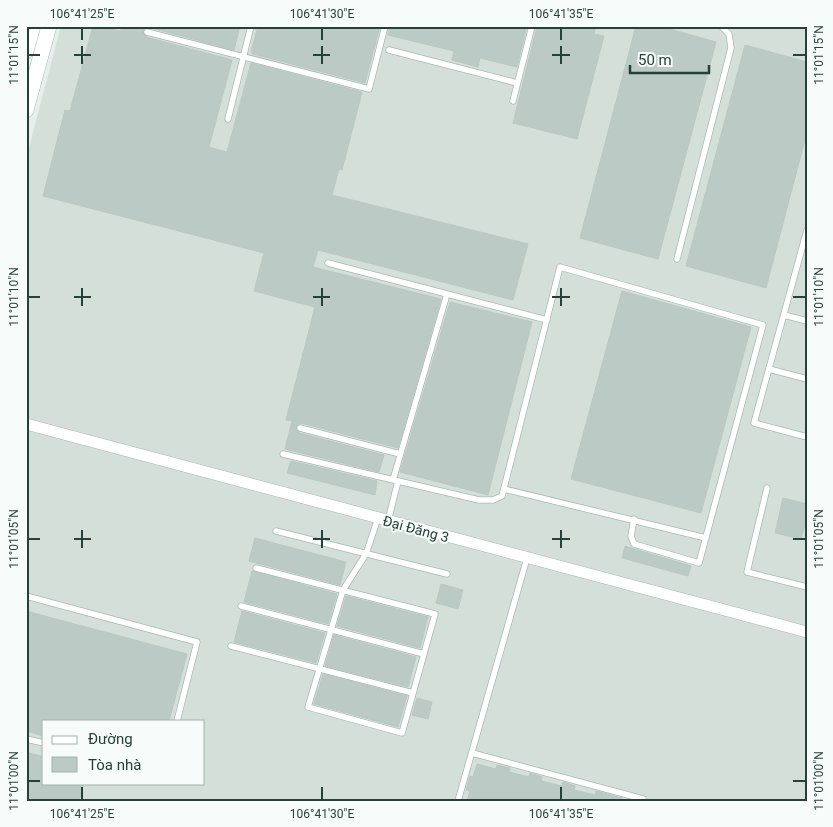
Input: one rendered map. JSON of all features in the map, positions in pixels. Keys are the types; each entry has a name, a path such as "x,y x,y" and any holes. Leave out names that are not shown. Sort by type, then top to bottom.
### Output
{"main road":[{"path":"26,51 33,26"},
{"path":"26,110 50,26"}],"street":[{"name":"Đại Đăng 3","path":"26,424 807,632"}],"lane":[{"path":"228,119 250,26"},
{"path":"147,32 370,89 385,26"},
{"path":"513,101 532,26"},
{"path":"677,259 731,48 728,34 721,26"},
{"path":"388,50 517,83"},
{"path":"807,230 754,423 807,437"},
{"path":"328,263 547,320"},
{"path":"283,454 479,500 493,500 502,496 560,267 764,325 699,563 634,544 631,536 634,519"},
{"path":"256,568 343,590 435,614 402,733 308,707 343,590 366,554 383,520 396,480 400,454 447,294"},
{"path":"784,315 807,320"},
{"path":"769,369 807,379"},
{"path":"300,428 400,454"},
{"path":"767,488 748,572 807,587"},
{"path":"504,489 706,538"},
{"path":"276,531 447,574"},
{"path":"458,801 527,558"},
{"path":"26,596 197,642 177,720"},
{"path":"241,606 424,654"},
{"path":"232,646 413,693"},
{"path":"26,738 42,742"},
{"path":"472,753 643,799"}],"shaded area":[{"path":"61,26 807,26 807,801 26,801 26,159"}],"building":[{"path":"93,26 121,31 121,26 240,26 234,50 148,27 143,30 146,37 232,60 209,147 227,152 251,63 362,92 342,170 339,169 332,195 528,244 513,300 318,250 313,267 441,299 398,448 301,423 296,426 299,433 384,455 379,472 285,449 292,421 286,420 315,307 254,291 264,253 43,196 65,110 70,111"},
{"path":"258,26 380,26 365,83 253,54 251,52"},
{"path":"390,26 527,26 517,67 480,58 478,67 452,60 454,51 388,35"},
{"path":"537,26 596,26 594,34 604,36 577,139 513,123"},
{"path":"636,26 659,26 716,42 658,259 580,238"},
{"path":"745,45 807,62 807,132 766,288 686,266"},
{"path":"622,291 751,327 701,513 571,479"},
{"path":"450,302 532,322 488,495 400,472"},
{"path":"291,461 377,481 375,495 287,473"},
{"path":"783,498 807,504 807,517 801,539 775,533"},
{"path":"255,538 346,562 340,585 249,561"},
{"path":"625,546 691,566 688,576 622,558"},
{"path":"252,571 337,594 328,624 244,602"},
{"path":"441,584 463,590 458,609 436,603"},
{"path":"346,596 428,617 420,648 337,626"},
{"path":"26,611 187,654 169,720 42,720 42,735 26,731"},
{"path":"242,611 325,633 316,663 234,642"},
{"path":"334,635 416,657 408,687 325,666"},
{"path":"323,674 407,696 398,727 314,704"},
{"path":"417,698 432,702 428,719 412,715"},
{"path":"26,752 42,756 42,784 84,784 79,801 26,801"},
{"path":"477,764 496,769 497,765 510,768 509,772 529,777 530,773 542,777 541,781 562,786 563,782 575,786 574,790 595,795 596,791 622,798 622,801 467,801 470,791 466,790 470,776 473,777"}]}
